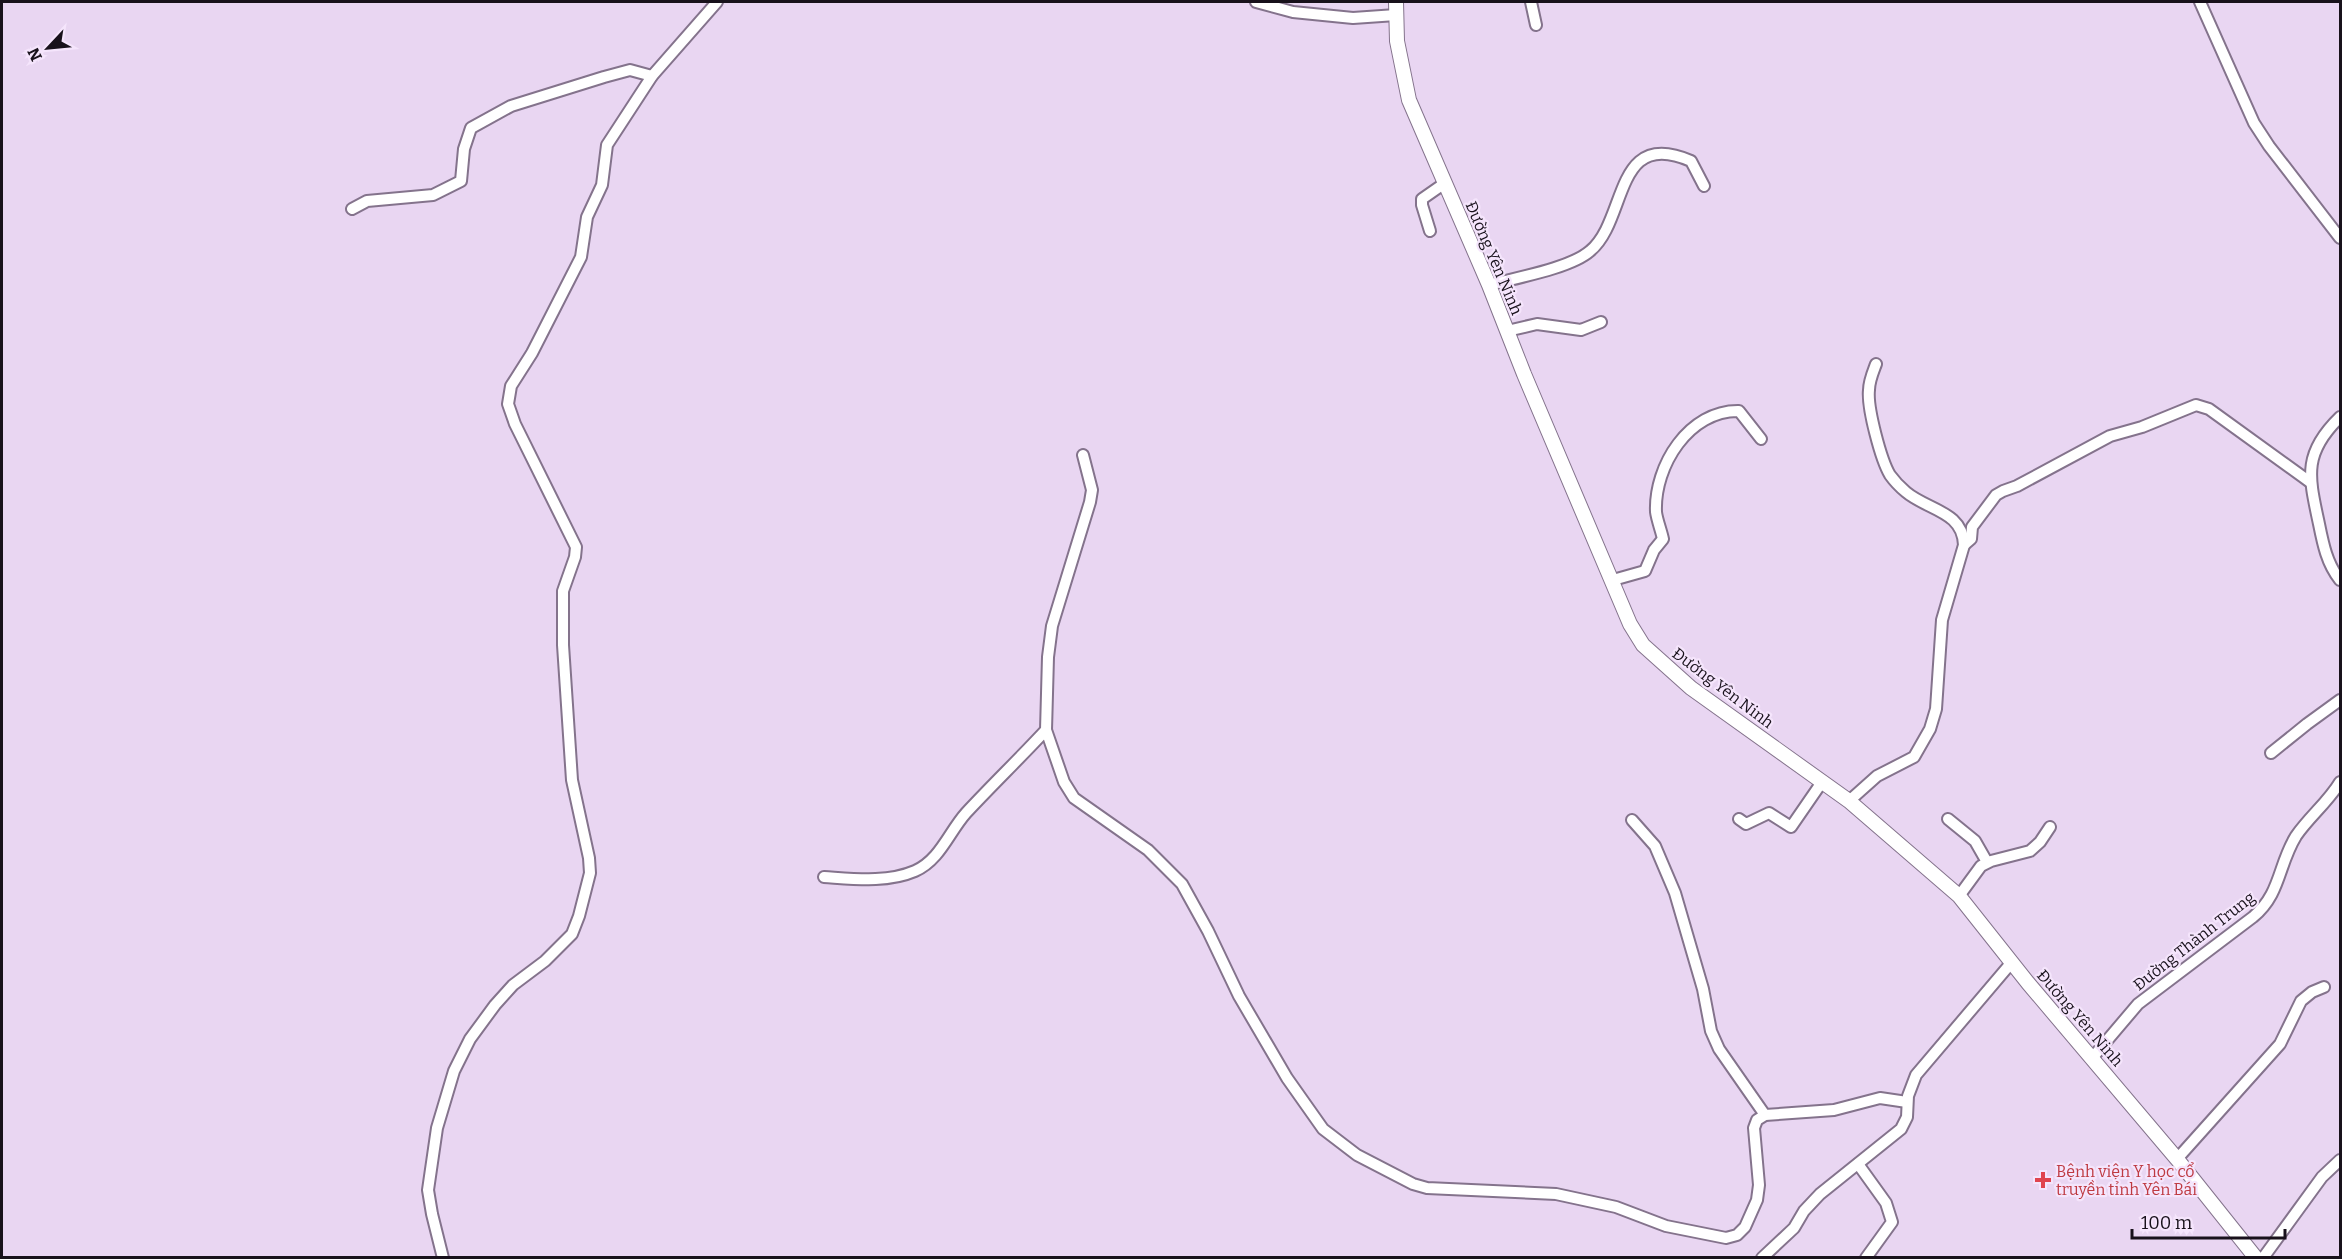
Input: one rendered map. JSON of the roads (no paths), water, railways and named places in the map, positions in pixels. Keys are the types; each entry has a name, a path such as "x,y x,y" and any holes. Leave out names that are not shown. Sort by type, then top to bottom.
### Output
{"main road":[{"name":"Đường Yên Ninh","path":"1396,8 1397,41 1409,100 1489,285 1630,624 1643,645 1691,688 1849,801 1959,896 2028,983 2093,1057 2256,1257"}],"street":[{"path":"443,1257 428,1190 436,1128 454,1071 470,1039 495,1005 513,985 544,961 572,934 590,873 585,836 572,780 563,645 563,591 573,565 576,547 515,424 508,404 511,386 532,353 581,257 587,218 602,185 607,145 652,76 717,2"},
{"path":"1256,2 1293,12 1353,18 1396,8"},
{"path":"1531,2 1536,25"},
{"path":"2200,2 2254,123 2269,146 2340,237"},
{"path":"352,209 367,201 433,195 461,181 464,149 471,128 510,106 533,101 553,91 630,70 652,76"},
{"path":"1489,285 1570,262 1587,254 1604,234 1629,172 1645,158 1664,154 1679,156 1691,161 1704,186"},
{"path":"1430,231 1422,199 1445,183"},
{"path":"1507,331 1537,324 1581,330 1601,322"},
{"path":"1849,801 1870,781 1914,757 1930,729 1936,709 1942,620 1964,545 1962,533 1953,519 1909,494 1894,481 1886,467 1869,406 1869,390 1876,364"},
{"path":"1964,545 1971,539 1972,527 1996,495 2110,436 2142,427 2196,405 2209,409 2310,482"},
{"path":"1613,580 1646,571 1654,550 1663,539 1656,513 1658,489 1670,456 1692,428 1701,421 1739,411 1761,439"},
{"path":"2340,417 2328,429 2318,446 2311,467 2310,482 2325,552 2340,580"},
{"path":"1083,454 1092,490 1090,502 1052,626 1048,657 1046,730 1064,782 1074,798 1148,850 1182,884 1208,930 1244,1005 1287,1078 1323,1129 1357,1155 1413,1184 1427,1188 1556,1194 1616,1208 1666,1226 1726,1238 1737,1235 1745,1227 1757,1200 1759,1185 1754,1128 1757,1120 1765,1115 1834,1110 1880,1098 1907,1102"},
{"path":"2271,753 2340,700"},
{"path":"824,878 874,880 900,876 927,864 964,815 1046,730"},
{"path":"1739,819 1750,824 1769,813 1791,827 1822,782"},
{"name":"Đường Thành Trung","path":"2093,1057 2138,1004 2266,905 2275,890 2298,834 2340,782"},
{"path":"1948,819 1979,846 1987,862"},
{"path":"1632,820 1655,846 1675,893 1703,989 1711,1031 1719,1048 1765,1115"},
{"path":"1959,896 1987,862 2030,851 2040,842 2050,826"},
{"path":"1762,1257 1794,1228 1811,1203 1904,1125 1912,1083 1921,1068 2012,962"},
{"path":"2177,1159 2280,1044 2301,1001 2312,992 2324,987"},
{"path":"2263,1257 2322,1177 2340,1160"},
{"path":"1858,1164 1886,1203 1892,1222 1866,1257"}],"place":[{"name":"Bệnh viện Y học cổ truyền tỉnh Yên Bái","path":"2043,1180"}]}
